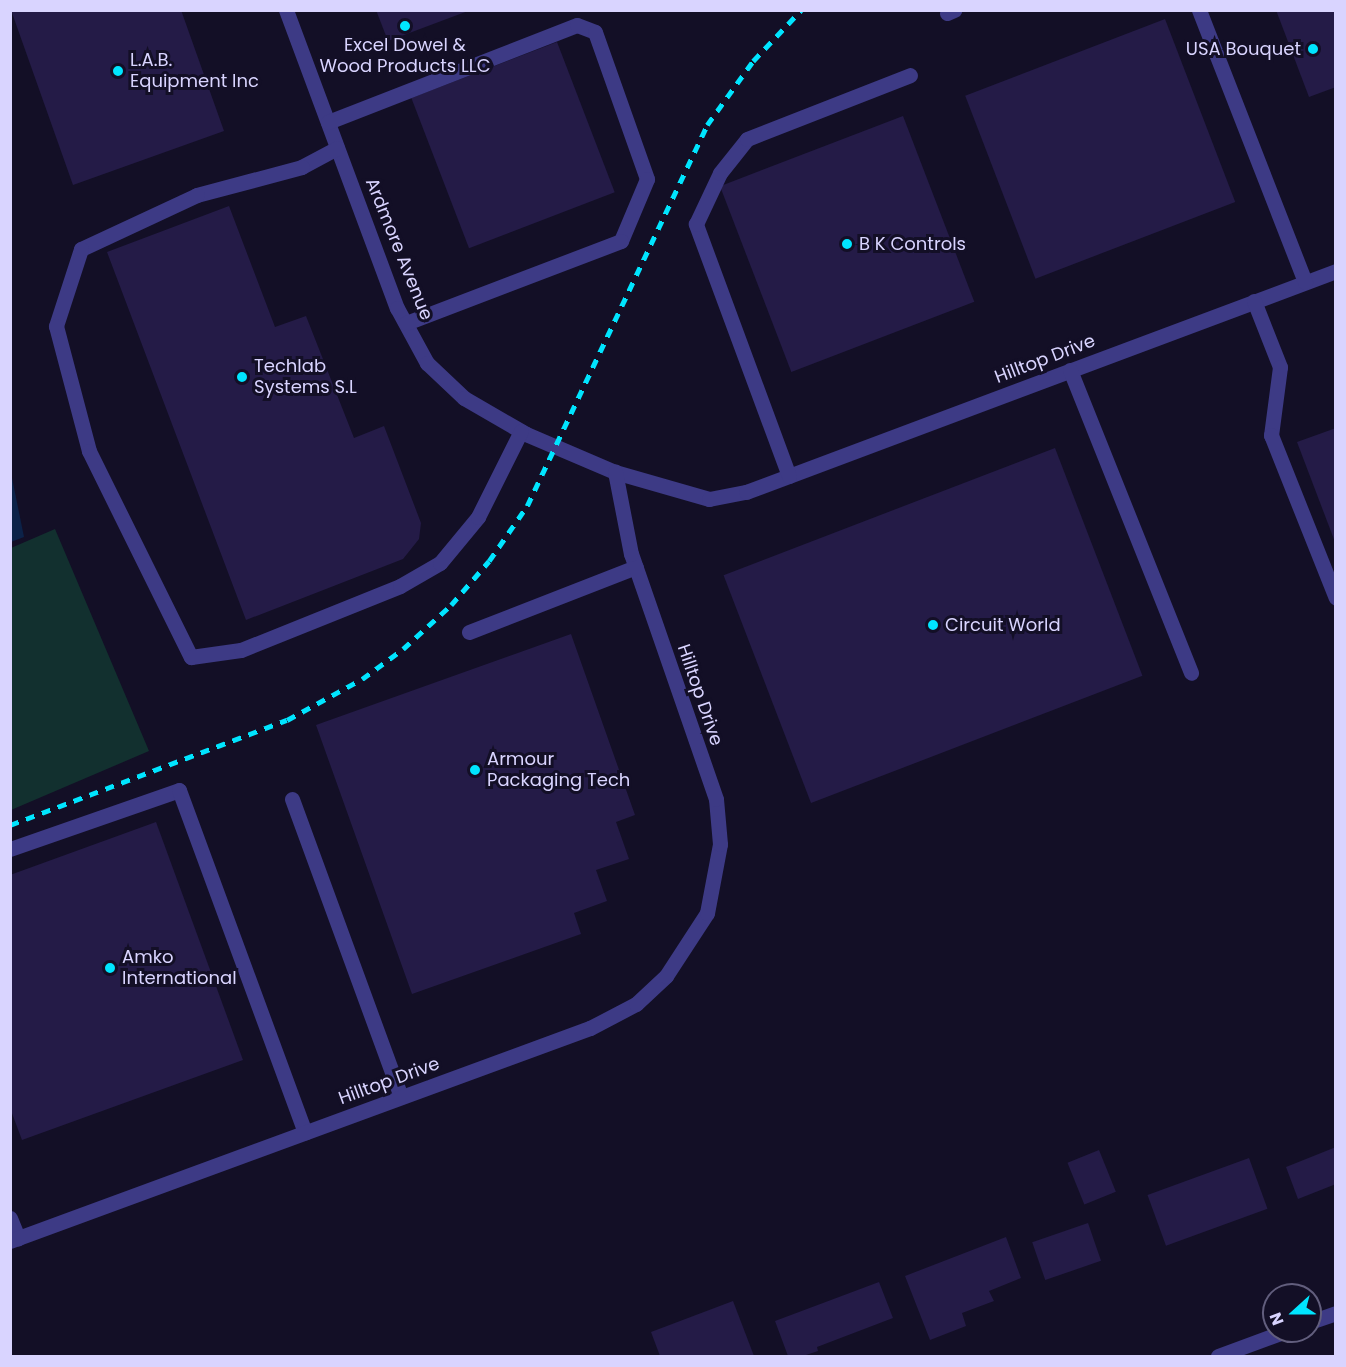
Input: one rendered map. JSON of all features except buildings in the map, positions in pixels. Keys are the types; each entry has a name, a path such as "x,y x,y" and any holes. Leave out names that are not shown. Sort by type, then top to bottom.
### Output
{"street":[{"name":"Ardmore Avenue","path":"286,10 406,323 427,363 464,398 521,431 615,472"},
{"path":"1199,10 1305,282"},
{"path":"328,122 577,26 595,32 647,179 621,241 406,323"},
{"path":"789,476 696,224 720,173 747,139 910,75"},
{"path":"338,148 302,167 197,195 81,249 56,326 89,451 191,657 241,650 400,586 440,563 478,517 521,431"},
{"name":"Hilltop Drive","path":"14,1239 590,1028 636,1004 666,976 707,913 720,844 716,799 636,567 615,472 709,499 746,492 1335,271"},
{"path":"1254,301 1280,367 1271,435 1335,598"},
{"path":"1070,370 1191,673"},
{"path":"469,632 636,567"},
{"path":"10,849 179,790 305,1133"},
{"path":"292,799 401,1097"},
{"path":"10,1218 14,1239"},
{"path":"1218,1356 1262,1340"}],"green space":[{"path":"55,529 149,751 11,810 11,548"}],"water":[{"path":"11,473 24,537 10,542"}],"railway":[{"path":"10,825 287,720 362,679 403,649 451,605 489,561 527,506 707,125 753,61 801,10"}],"place":[{"name":"Excel Dowel & Wood Products LLC","path":"405,26"},
{"name":"USA Bouquet","path":"1313,49"},
{"name":"L.A.B. Equipment Inc","path":"118,71"},
{"name":"B K Controls","path":"847,244"},
{"name":"Techlab Systems S.L","path":"242,377"},
{"name":"Circuit World","path":"933,625"},
{"name":"Armour Packaging Tech","path":"475,770"},
{"name":"Amko International","path":"110,968"}]}
